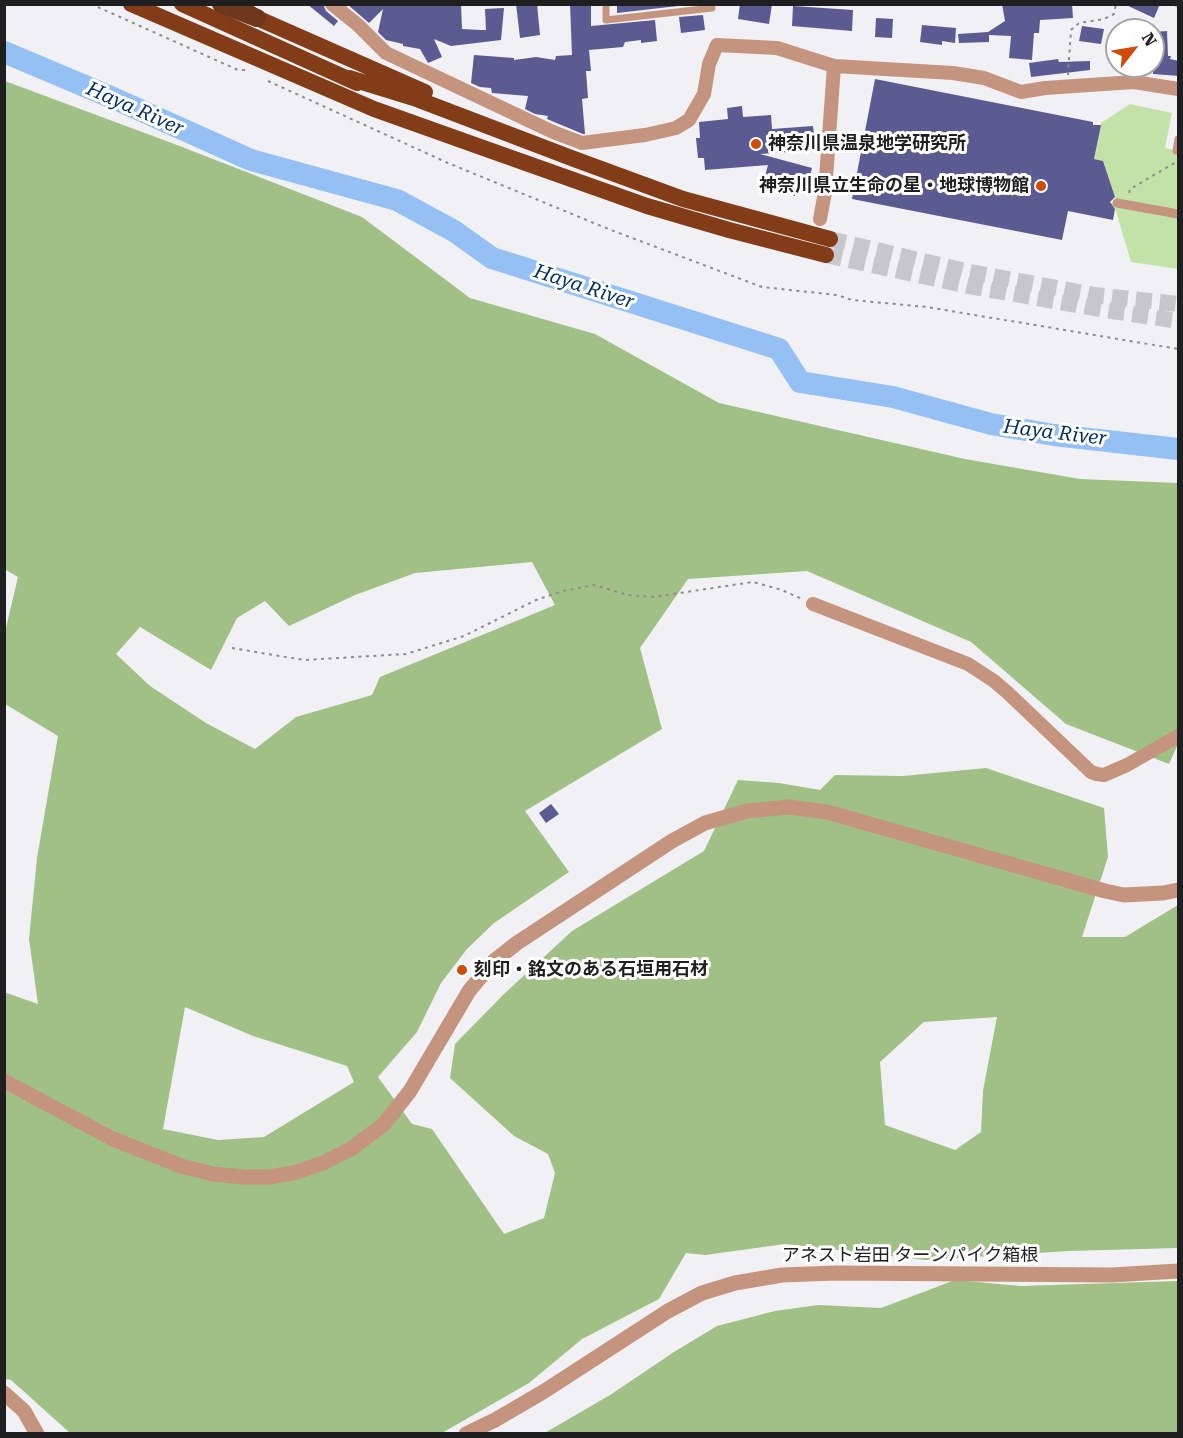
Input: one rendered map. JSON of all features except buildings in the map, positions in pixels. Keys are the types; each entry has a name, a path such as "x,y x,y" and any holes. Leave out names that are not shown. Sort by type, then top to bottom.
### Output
{"highway":[{"path":"131,4 374,108 647,206 729,230 828,247 683,199 414,98 349,78"},
{"path":"182,4 349,78 407,110 549,171"},
{"path":"221,4 396,79 504,132"},
{"path":"238,4 257,18"}],"street":[{"path":"332,4 358,25 386,53 553,132 582,143 645,135 676,128 689,120 704,94 709,64 717,45 777,48 834,66 953,73 984,78 1021,92 1067,86 1134,82 1179,89"},
{"path":"820,219 825,192 834,66"},
{"path":"1121,204 1179,214"},
{"path":"813,604 968,664 994,681 1092,772 1097,774 1104,775 1127,765 1179,736"},
{"path":"4,1081 113,1139 181,1166 244,1177 268,1177 294,1173 323,1163 351,1149 384,1124 410,1091 468,991 494,961 517,943 672,841 705,823 747,811 789,807 826,812 1124,895 1179,890"},
{"name":"アネスト岩田 ターンパイク箱根","path":"466,1434 543,1392 668,1311 702,1293 735,1283 782,1275 836,1273 1112,1275 1179,1271"},
{"path":"4,1393 24,1411 37,1434"}],"lane":[{"path":"606,4 606,20 712,9"},
{"path":"1176,151 1179,139"}],"path":[{"path":"1067,86 1071,30 1079,23 1104,19 1114,14 1116,4"},
{"path":"1121,204 1130,189 1179,161"},
{"path":"232,648 304,660 406,654 464,636 536,600 563,591 594,585 628,595 653,597 753,582 782,590 813,604"}],"green space":[{"path":"5,81 362,217 470,298 595,334 719,403 965,459 1080,479 1178,483 1178,744 1169,764 1066,724 971,642 807,571 688,579 640,648 662,729 525,811 569,872 494,923 467,949 441,983 417,1032 378,1077 412,1124 432,1129 504,1234 544,1218 555,1173 548,1154 514,1136 450,1078 455,1044 503,995 572,931 704,851 738,780 779,783 820,790 835,775 903,776 986,768 1104,808 1108,857 1082,937 1125,937 1178,905 1178,1248 1069,1251 926,1260 785,1244 705,1255 686,1253 659,1299 582,1339 529,1383 442,1433 70,1433 11,1380 5,1379 4,992 38,1004 29,939 37,858 58,736 5,704 5,632 18,577 4,569","holes":["532,562 555,605 380,677 372,695 296,717 255,749 206,723 150,686 116,654 140,627 211,670 237,618 265,601 289,626 355,595 415,573","185,1007 253,1036 347,1066 354,1082 264,1137 218,1140 163,1129","997,1017 983,1091 981,1132 955,1150 885,1125 880,1062 924,1022"]},
{"path":"1130,104 1172,113 1165,148 1178,151 1178,269 1131,262 1115,208 1094,204 1117,203 1103,161 1094,159 1101,123"},
{"path":"955,1280 1021,1286 1178,1281 1178,1433 543,1434 610,1395 717,1326 775,1311 818,1305 881,1308"}],"waterway":[{"name":"Haya River","path":"4,52 251,160 397,200 454,231 492,258 779,349 800,382 893,397 991,424 1054,435 1178,449"}],"tunnel":[{"path":"830,239 970,272 1095,295 1178,304"},
{"path":"826,255 969,286 1178,321"}],"place":[{"name":"神奈川県温泉地学研究所","path":"756,144"},
{"name":"神奈川県立生命の星・地球博物館","path":"1041,186"},
{"name":"刻印・銘文のある石垣用石材","path":"462,970"}]}
